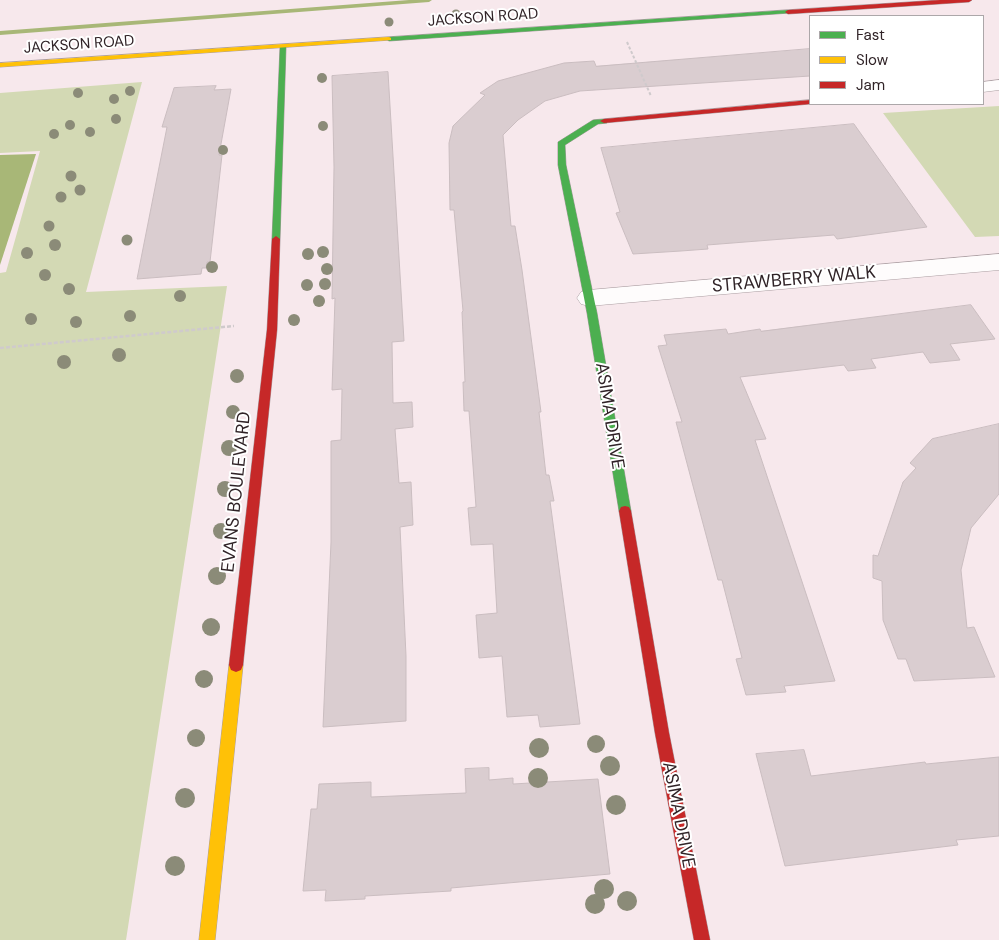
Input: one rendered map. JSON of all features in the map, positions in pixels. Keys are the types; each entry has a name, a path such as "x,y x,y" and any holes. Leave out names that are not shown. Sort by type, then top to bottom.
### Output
{"street":[{"name":"JACKSON ROAD","path":"0,65 969,0"},
{"name":"EVANS BOULEVARD","path":"206,940 272,330 283,47"},
{"path":"984,87 999,85"},
{"name":"ASIMA DRIVE","path":"702,940 662,733 589,298 562,164 561,144 596,122 809,102"},
{"name":"STRAWBERRY WALK","path":"589,298 999,262"}],"path":[{"path":"627,42 659,115"},
{"path":"0,348 234,326"}],"shaded area":[{"path":"142,82 86,292 227,286 126,940 0,940 0,273 6,272 40,151 0,153 0,93"},
{"path":"999,106 999,236 975,237 883,113"},
{"path":"36,154 0,265 0,155"}],"building":[{"path":"809,49 809,76 580,91 545,101 518,120 503,135 511,226 515,226 522,270 541,412 539,412 546,475 549,475 554,501 550,501 580,724 540,727 538,715 507,717 502,656 479,658 476,615 497,613 493,544 471,545 468,508 476,507 469,411 464,411 463,311 454,210 450,210 449,143 453,126 485,95 480,93 498,81 564,63 594,61 596,66"},
{"path":"388,72 404,341 392,342 393,403 412,402 413,427 395,429 399,483 411,482 413,525 400,527 406,656 406,721 323,727 331,542 331,441 341,440 342,389 332,390 335,298 332,299 334,167 332,76"},
{"path":"216,86 214,90 231,89 219,155 222,155 210,262 207,262 206,268 202,268 201,274 137,279 167,127 162,127 174,88"},
{"path":"854,124 927,227 837,239 834,235 707,245 708,249 633,254 616,213 620,212 601,148"},
{"path":"971,305 995,339 950,344 960,360 930,363 923,352 871,359 876,368 848,371 844,365 740,377 766,439 755,440 835,681 784,686 786,692 746,695 736,659 742,658 722,580 718,580 676,422 682,422 658,346 667,345 664,335 726,329 728,334 760,329 761,331"},
{"path":"999,424 999,494 971,528 961,570 967,628 974,627 995,677 914,681 906,659 898,659 883,620 882,581 873,578 873,555 878,556 903,482 916,468 910,463 932,439"},
{"path":"804,750 811,776 925,762 926,764 999,757 999,836 956,840 958,845 785,866 756,754"},
{"path":"489,768 489,780 513,778 513,784 598,779 610,874 451,888 451,891 365,896 365,899 325,901 326,890 303,891 311,809 317,809 319,784 371,782 371,797 466,793 465,769"}],"waterway":[{"path":"0,33 429,0"}],"traffic: fast":[{"path":"389,39 788,12"},
{"path":"276,239 283,47"},
{"path":"604,121 596,122 561,144 562,165 592,313 625,511"}],"traffic: slow":[{"path":"0,65 389,39"},
{"path":"207,940 236,665"}],"traffic: jam":[{"path":"788,12 969,0"},
{"path":"604,121 809,102"},
{"path":"236,665 272,330 276,239"},
{"path":"625,511 662,733 702,940"}]}
